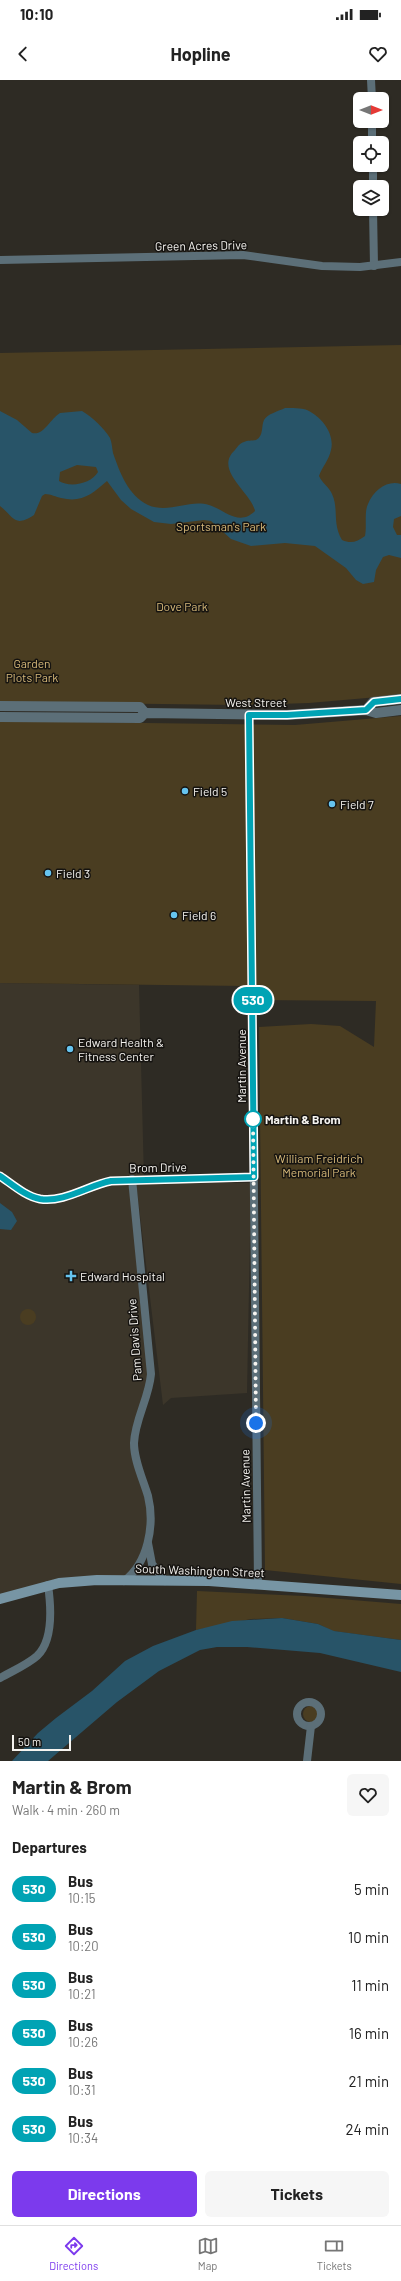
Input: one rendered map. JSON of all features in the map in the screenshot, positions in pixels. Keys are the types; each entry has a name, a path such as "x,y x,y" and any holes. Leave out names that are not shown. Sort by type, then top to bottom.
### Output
{"main road":[{"name":"South Washington Street","path":"0,1599 48,1585 72,1581 124,1580 258,1584 401,1595"}],"street":[{"path":"371,80 372,92"},
{"path":"373,216 374,266"},
{"name":"Green Acres Drive","path":"0,260 243,255 308,265 374,266 401,262"},
{"name":"West Street","path":"366,710 374,702 401,699"},
{"name":"West Street","path":"0,706 140,707 145,713"},
{"name":"West Street","path":"0,717 140,718 145,713 295,715 366,710 376,713 401,710"},
{"name":"Martin Avenue","path":"249,715 258,1584"},
{"name":"Brom Drive","path":"0,1176 18,1188 40,1199 65,1196 100,1183 132,1180 254,1177"},
{"name":"Pam Davis Drive","path":"132,1180 151,1374 150,1384 135,1430 134,1444 135,1454 150,1506 148,1542 152,1564 165,1581"},
{"name":"Pam Davis Drive","path":"124,1580 132,1574 138,1566 148,1542"},
{"path":"0,1678 35,1657 46,1643 49,1626 48,1585"},
{"path":"308,1761 311,1726"}],"shaded area":[{"name":"Edward Hospital","path":"0,983 139,985 144,1179 132,1180 150,1372 134,1434 150,1524 133,1575 0,1599"},
{"path":"136,1182 251,1183 247,1393 171,1398 163,1405"}],"green space":[{"name":"Sportsman's Park","path":"401,345 401,695 309,703 242,705 0,702 0,353"},
{"name":"William Freidrich Memorial Park","path":"401,716 401,1584 265,1570 259,1027 311,1024 340,1026 374,1047 376,1001 247,1000 246,986 0,983 0,721 295,725"},
{"path":"28,1309 34,1311 36,1317 34,1323 28,1325 22,1323 20,1317 22,1311"},
{"path":"197,1591 304,1596 401,1604 401,1640 333,1631 318,1624 282,1618 251,1619 196,1630"},
{"path":"308,1706 314,1706 319,1711 317,1720 314,1722 308,1722 303,1717 303,1711"}],"water":[{"path":"285,408 302,409 313,413 318,417 329,432 332,444 331,450 319,476 331,492 334,500 337,528 342,540 354,542 365,536 366,511 374,494 377,490 391,483 401,484 401,516 394,519 393,527 397,535 401,535 401,558 389,555 383,557 376,570 374,582 363,584 356,580 346,568 315,546 285,543 251,546 231,539 211,521 204,520 171,524 154,522 131,509 121,500 107,481 96,490 81,498 59,498 45,494 42,496 34,515 22,521 15,520 0,506 0,411 17,420 32,433 36,433 43,430 60,413 82,411 98,423 110,438 113,453 122,476 130,489 141,501 148,505 164,508 194,504 209,505 232,516 243,518 249,516 255,511 248,497 231,473 228,465 229,458 241,443 259,438 263,422 270,414","holes":["77,465 96,467 98,472 95,476 80,484 69,484 59,481 60,472"]},
{"path":"0,1203 12,1212 17,1221 11,1230 0,1229"},
{"path":"282,1618 318,1624 334,1631 401,1640 401,1672 320,1653 247,1647 217,1647 200,1650 159,1671 117,1702 48,1761 12,1761 38,1733 92,1691 125,1661 153,1646 196,1630 232,1621"}],"bus line":[{"name":"530","path":"0,1176 28,1194 40,1199 65,1196 100,1183 111,1181 254,1177 249,715 316,714 366,710 374,702 401,699"}],"place":[{"name":"Field 5","path":"185,791"},
{"name":"Field 7","path":"332,804"},
{"name":"Field 3","path":"48,873"},
{"name":"Field 6","path":"174,915"},
{"name":"Edward Health & Fitness Center","path":"70,1049"},
{"name":"Martin & Brom","path":"253,1119"},
{"name":"Edward Hospital","path":"71,1276"}],"route":[{"path":"253,1119 256,1423"}],"park label":[{"name":"Dove Park","path":"182,606"},
{"name":"Garden Plots Park","path":"32,670"}]}
